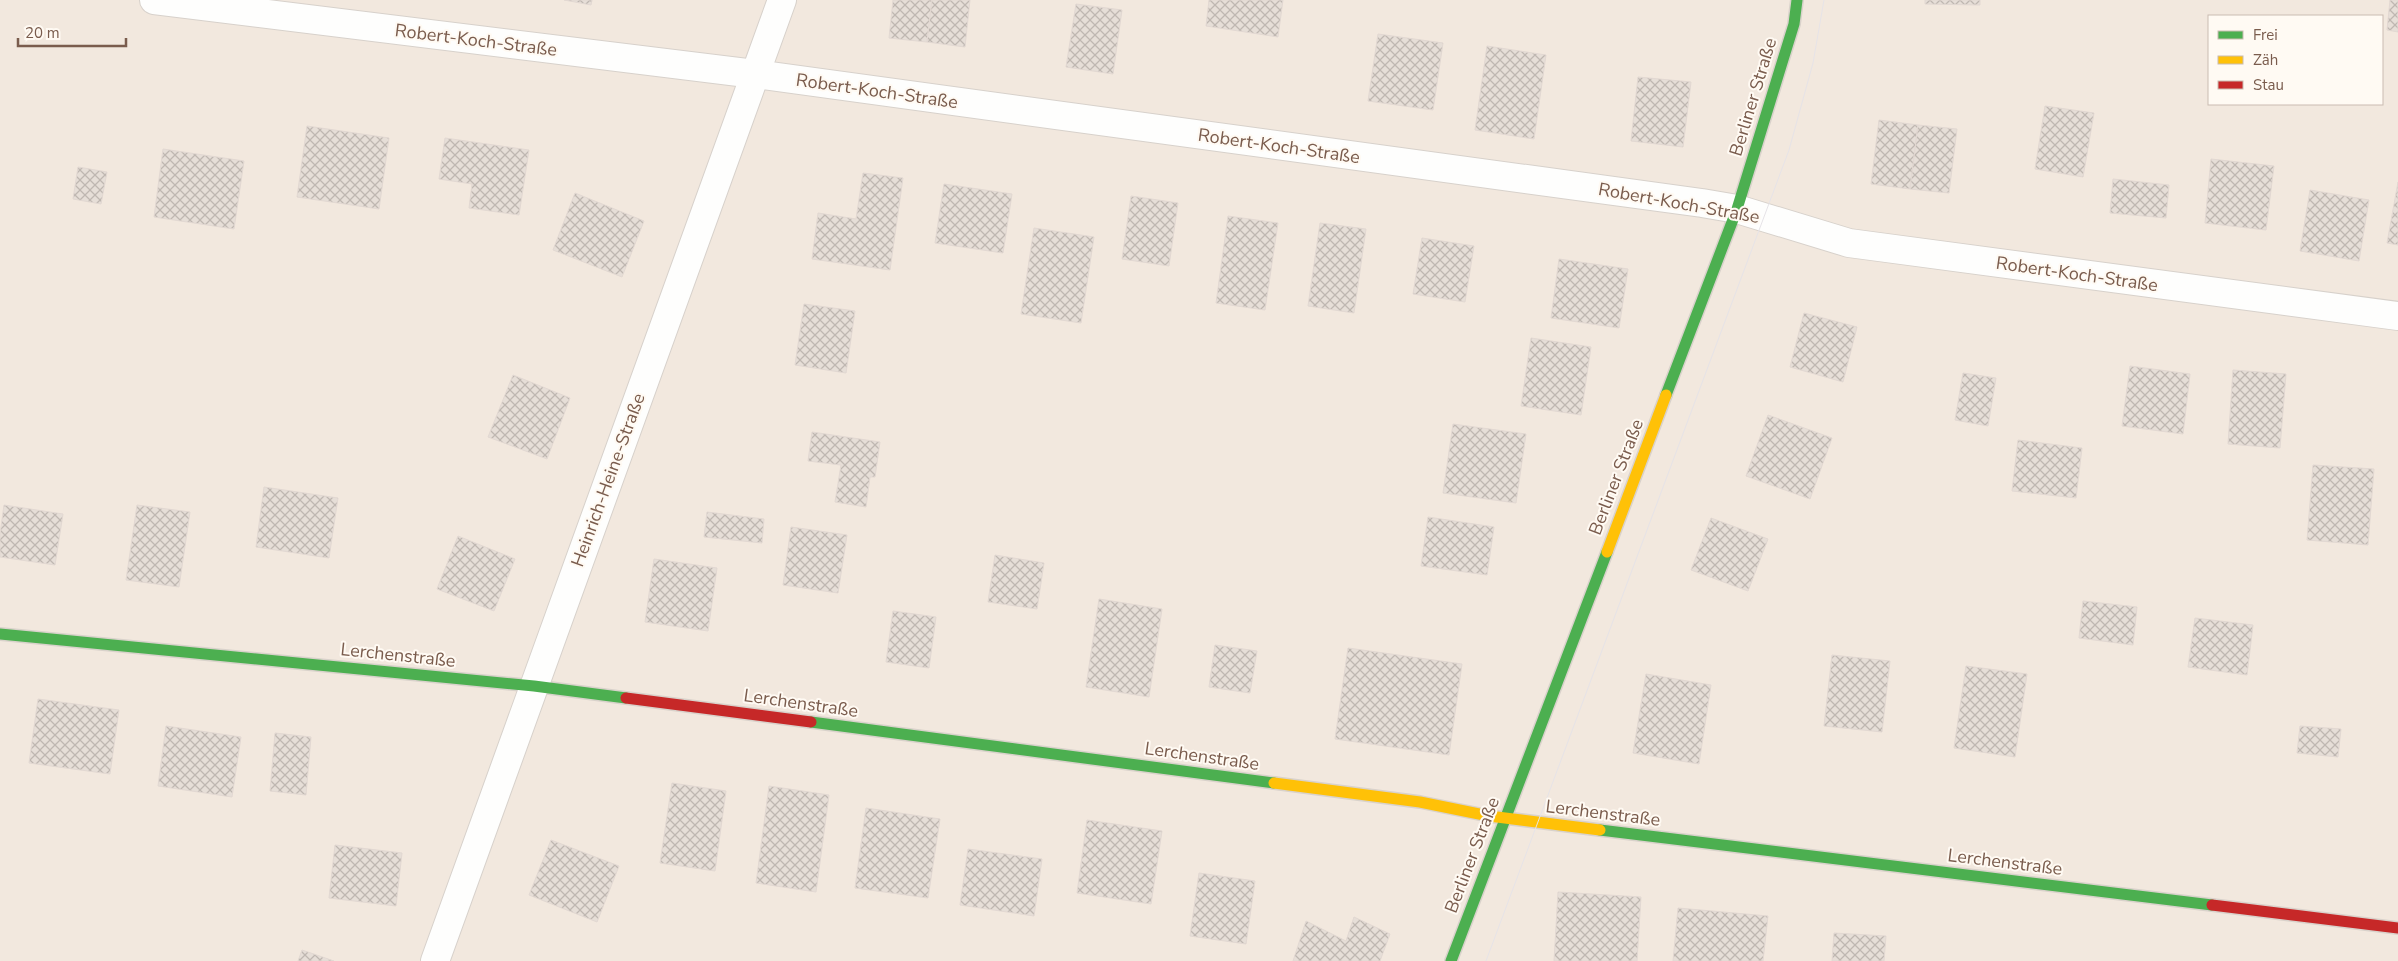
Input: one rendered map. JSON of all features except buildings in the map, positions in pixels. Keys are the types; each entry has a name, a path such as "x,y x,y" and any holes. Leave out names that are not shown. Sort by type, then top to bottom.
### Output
{"street":[{"name":"Robert-Koch-Straße","path":"154,0 755,74 1737,209 1849,244 2398,316"},
{"name":"Heinrich-Heine-Straße","path":"435,961 782,0"},
{"name":"Berliner Straße","path":"1451,961 1737,209 1794,24 1797,0"},
{"name":"Lerchenstraße","path":"0,634 534,686 1420,802 1505,818 2398,928"}],"shaded area":[{"path":"0,0 2398,0 2398,961 0,961"}],"tram line":[{"path":"1486,961 1789,150 1813,63 1824,0"}],"traffic: fast":[{"path":"1666,395 1737,209 1794,24 1797,0"},
{"path":"1451,961 1607,552"},
{"path":"0,634 534,686 626,698"},
{"path":"811,722 1274,783"},
{"path":"1600,830 2212,905"}],"traffic: slow":[{"path":"1607,552 1666,395"},
{"path":"1274,783 1420,802 1489,816 1600,830"}],"traffic: jam":[{"path":"626,698 811,722"},
{"path":"2212,905 2398,928"}]}
